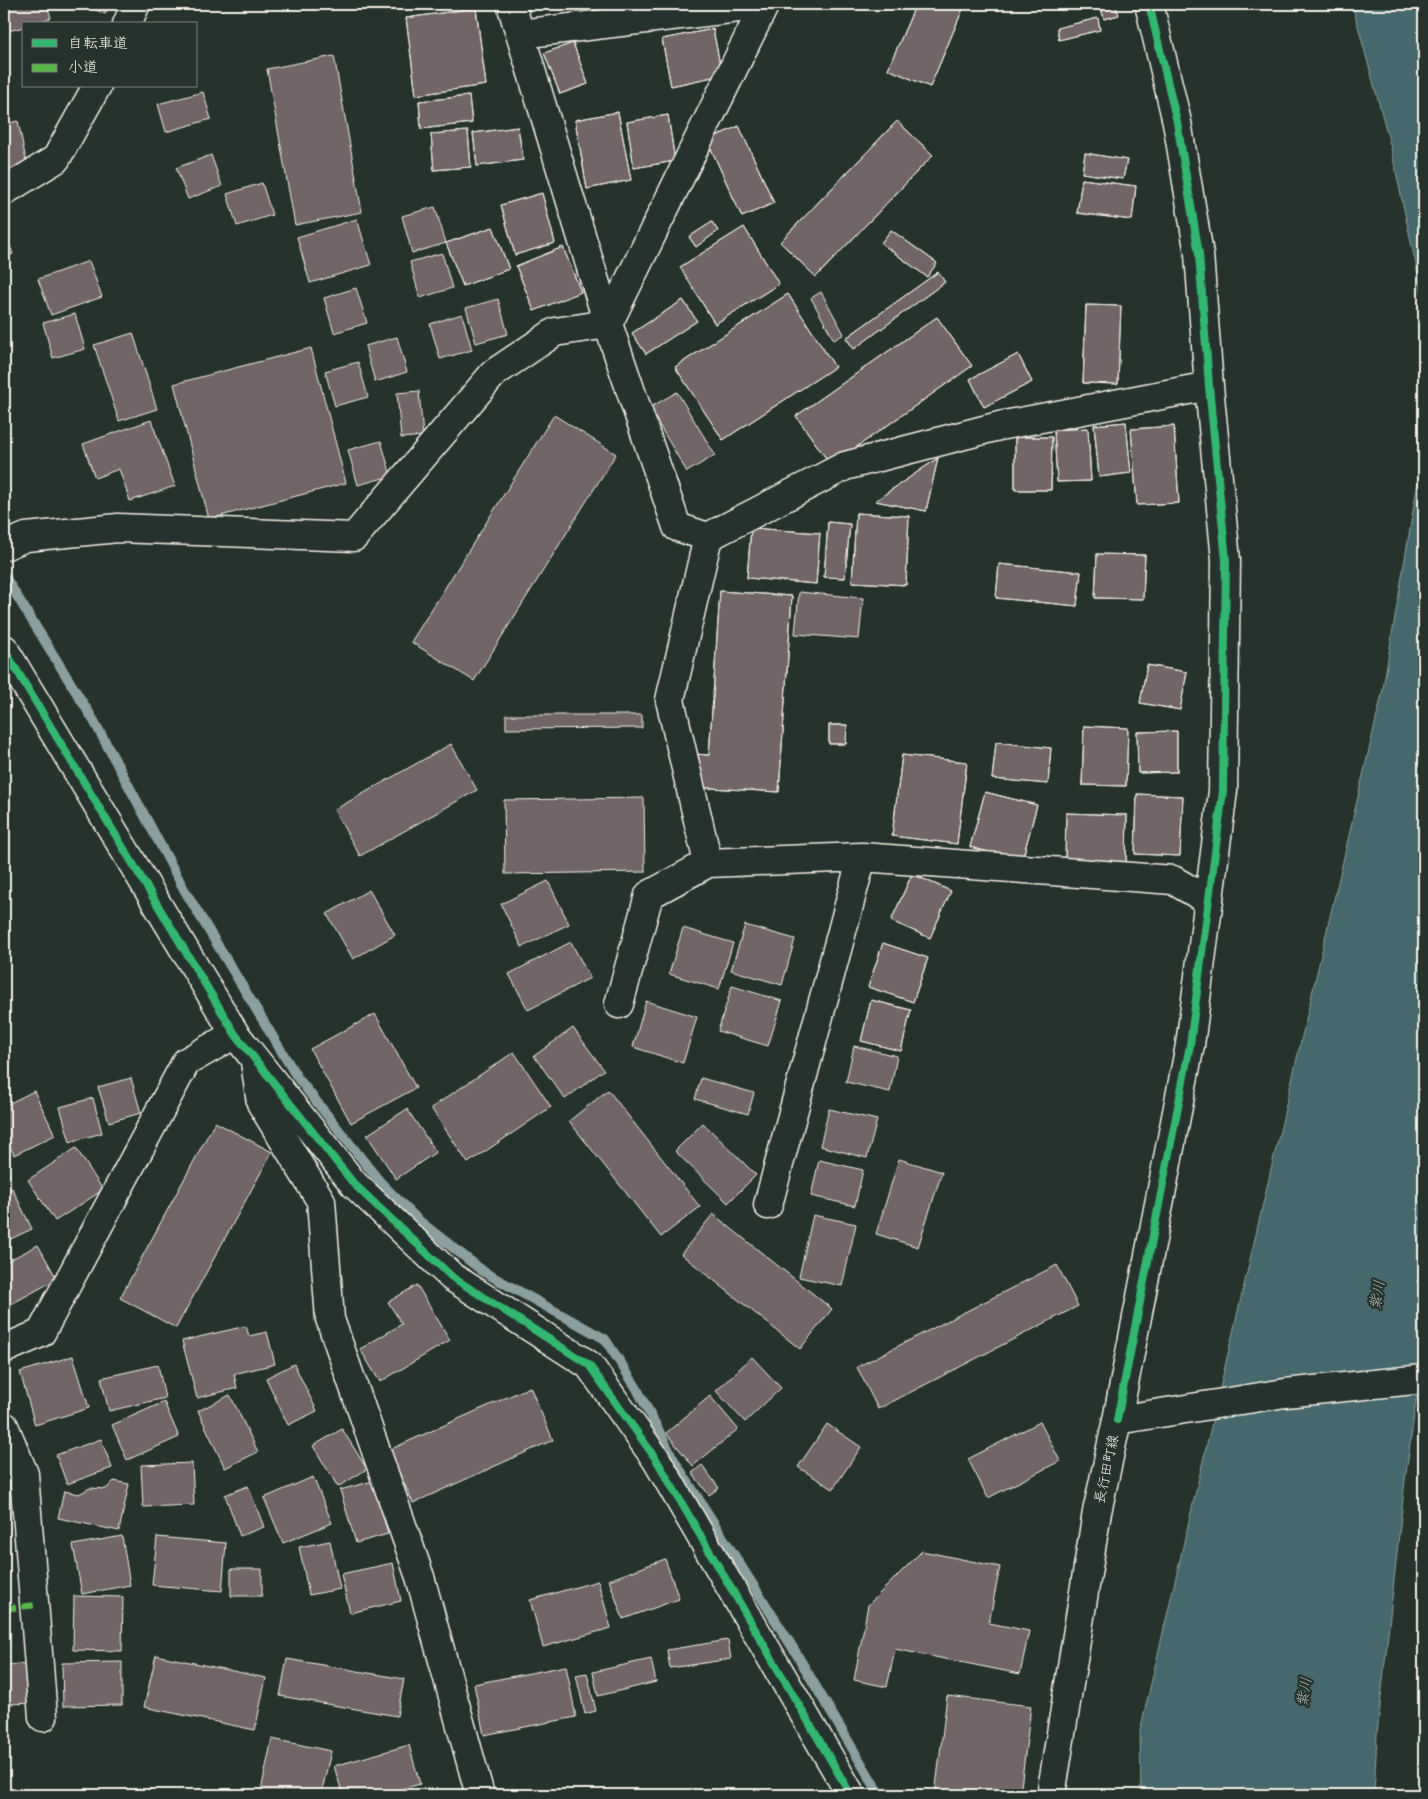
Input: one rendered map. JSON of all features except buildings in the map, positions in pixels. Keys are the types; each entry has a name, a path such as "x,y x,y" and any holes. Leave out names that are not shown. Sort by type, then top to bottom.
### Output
{"street":[{"path":"128,22 136,4"},
{"path":"511,4 608,324 677,527 708,537 846,466 999,426 1210,386"},
{"path":"1118,1420 1190,1046 1223,791 1226,560 1199,254 1177,122 1149,4"},
{"path":"520,34 765,5"},
{"path":"608,324 765,5"},
{"path":"4,191 56,159 96,88"},
{"path":"4,546 26,537 118,528 354,537 494,373 555,332 608,324"},
{"path":"708,537 670,700 708,863"},
{"path":"4,649 234,1034 354,1184 452,1277 589,1365 656,1459 851,1795"},
{"path":"619,1004 649,895 708,863 862,857 1173,880 1209,901"},
{"path":"768,1205 862,857"},
{"path":"4,1349 41,1333 186,1062 234,1034"},
{"path":"254,1060 261,1103 321,1201 330,1319 420,1577 480,1795"},
{"name":"長行田町線","path":"1051,1795 1097,1512 1118,1420 1285,1393 1424,1378"},
{"path":"4,1426 24,1474 44,1717"}],"water":[{"path":"1352,4 1424,4 1424,302 1390,144"},
{"name":"紫川","path":"1424,411 1424,1344 1405,1480 1377,1734 1374,1795 1141,1795 1140,1731 1382,694 1420,470"}],"waterway":[{"path":"4,575 94,721 185,891 297,1077 380,1182 418,1220 484,1272 605,1339 636,1387 675,1462 793,1648 880,1795"}],"marked path":[{"path":"4,1609 35,1605"}],"cycle path":[{"path":"1117,1420 1190,1045 1223,791 1226,560 1209,386 1199,254 1177,122 1149,4"},
{"path":"4,649 235,1034 354,1184 452,1277 589,1365 656,1459 851,1795"}]}
